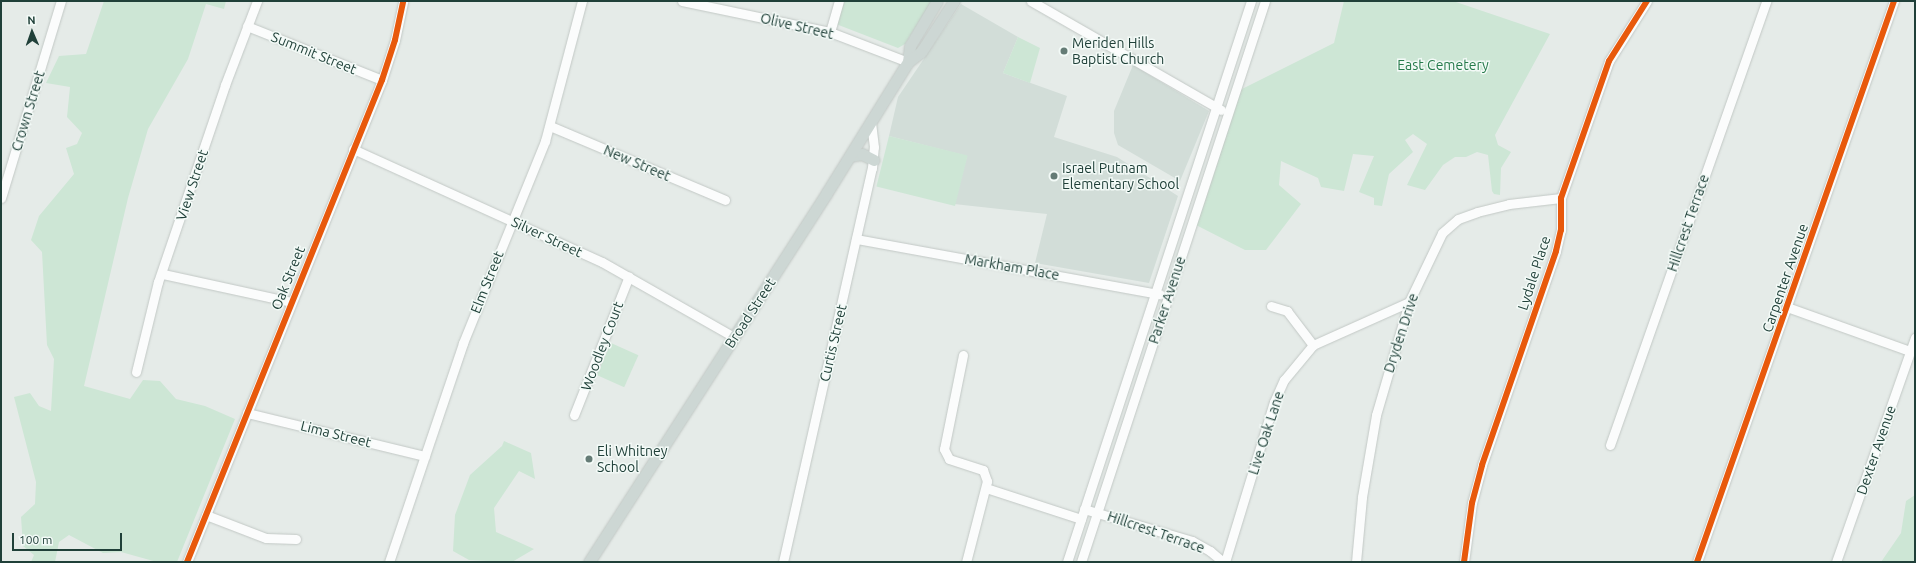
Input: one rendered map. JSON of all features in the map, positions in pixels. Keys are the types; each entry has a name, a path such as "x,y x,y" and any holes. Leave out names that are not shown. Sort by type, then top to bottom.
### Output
{"main road":[{"name":"Broad Street","path":"908,62 910,46 937,1"},
{"name":"Broad Street","path":"589,562 871,124 908,62 921,52 954,1"},
{"path":"850,156 862,154 874,160"}],"street":[{"name":"Crown Street","path":"1,198 61,1"},
{"name":"View Street","path":"136,372 156,290 163,274 225,85 257,1"},
{"name":"Oak Street","path":"187,562 382,80 395,40 403,1"},
{"name":"Elm Street","path":"389,562 463,343 550,126 582,1"},
{"name":"Olive Street","path":"682,1 830,32 908,62"},
{"path":"830,32 839,1"},
{"path":"1031,1 1216,108 1228,113"},
{"name":"Parker Avenue","path":"1067,562 1251,1"},
{"name":"Parker Avenue","path":"1081,562 1265,1"},
{"name":"Lydale Place","path":"1464,562 1472,503 1482,465 1556,250 1561,230 1561,198 1609,61 1647,1"},
{"name":"Hillcrest Terrace","path":"1610,445 1766,1"},
{"name":"Carpenter Avenue","path":"1697,562 1894,1"},
{"name":"Summit Street","path":"247,26 382,80"},
{"name":"Curtis Street","path":"783,562 874,160 871,124"},
{"name":"New Street","path":"550,126 725,200"},
{"name":"Silver Street","path":"353,149 629,276 734,337"},
{"path":"1189,192 1201,196"},
{"name":"Dryden Drive","path":"1356,562 1362,497 1376,415 1409,302 1442,233 1458,219 1509,204 1561,198"},
{"name":"Markham Place","path":"856,239 1168,295"},
{"path":"163,274 291,302"},
{"name":"Woodley Court","path":"574,416 629,276"},
{"name":"Live Oak Lane","path":"1224,562 1274,402 1284,380 1313,345 1409,302"},
{"path":"1271,306 1287,311 1313,345"},
{"path":"1787,307 1910,351"},
{"name":"Dexter Avenue","path":"1836,562 1915,338"},
{"path":"963,355 944,449 949,459 983,470 987,481 966,562"},
{"path":"1120,400 1133,404"},
{"name":"Lima Street","path":"247,413 425,456"},
{"path":"986,488 1081,519"},
{"name":"Hillcrest Terrace","path":"1084,509 1192,541 1210,551 1224,562"},
{"path":"206,515 266,538 296,539"}],"shaded area":[{"name":"Israel Putnam Elementary School","path":"961,4 1018,37 1003,73 1067,96 1054,137 1117,157 1178,196 1149,283 1035,263 1047,214 954,204 967,156 889,136 898,97"},
{"path":"1133,65 1209,111 1180,181 1118,145 1114,133 1114,111"}],"green space":[{"path":"104,1 226,1 224,9 206,4 188,59 148,129 128,198 84,386 130,399 143,380 160,381 176,399 205,406 235,419 177,562 157,562 121,552 103,553 69,535 59,542 55,562 31,562 34,555 23,546 21,517 35,504 36,482 14,397 30,393 39,406 51,411 54,359 47,345 42,252 31,240 39,216 74,174 66,148 77,144 82,133 67,117 70,87 46,83 59,56 86,54"},
{"path":"844,1 932,1 905,44 898,48 836,24"},
{"name":"East Cemetery","path":"1344,1 1453,1 1550,34 1495,135 1498,145 1511,152 1501,168 1500,195 1494,194 1492,191 1488,155 1477,152 1466,157 1455,157 1443,165 1425,190 1407,185 1427,144 1413,134 1405,140 1413,152 1389,174 1382,206 1374,205 1374,198 1359,192 1374,156 1353,154 1344,191 1321,187 1318,178 1281,161 1279,185 1301,204 1266,250 1245,250 1196,225 1240,90 1334,43"},
{"path":"1018,37 1040,48 1030,83 1003,73"},
{"path":"889,136 968,156 955,206 876,186"},
{"path":"611,343 638,355 624,387 597,375"},
{"path":"504,441 531,453 535,479 519,471 494,508 496,532 534,549 512,562 469,560 453,551 455,515 470,475 502,446"},
{"path":"1915,495 1915,562 1881,562 1901,533 1906,501"}],"cycle path":[{"path":"187,562 382,80 395,40 403,1"},
{"path":"1464,562 1472,503 1482,465 1556,251 1561,230 1561,198 1609,61 1647,1"},
{"path":"1697,562 1894,1"}],"place":[{"name":"Meriden Hills Baptist Church","path":"1064,51"},
{"name":"Israel Putnam Elementary School","path":"1054,176"},
{"name":"Eli Whitney School","path":"589,459"}]}
